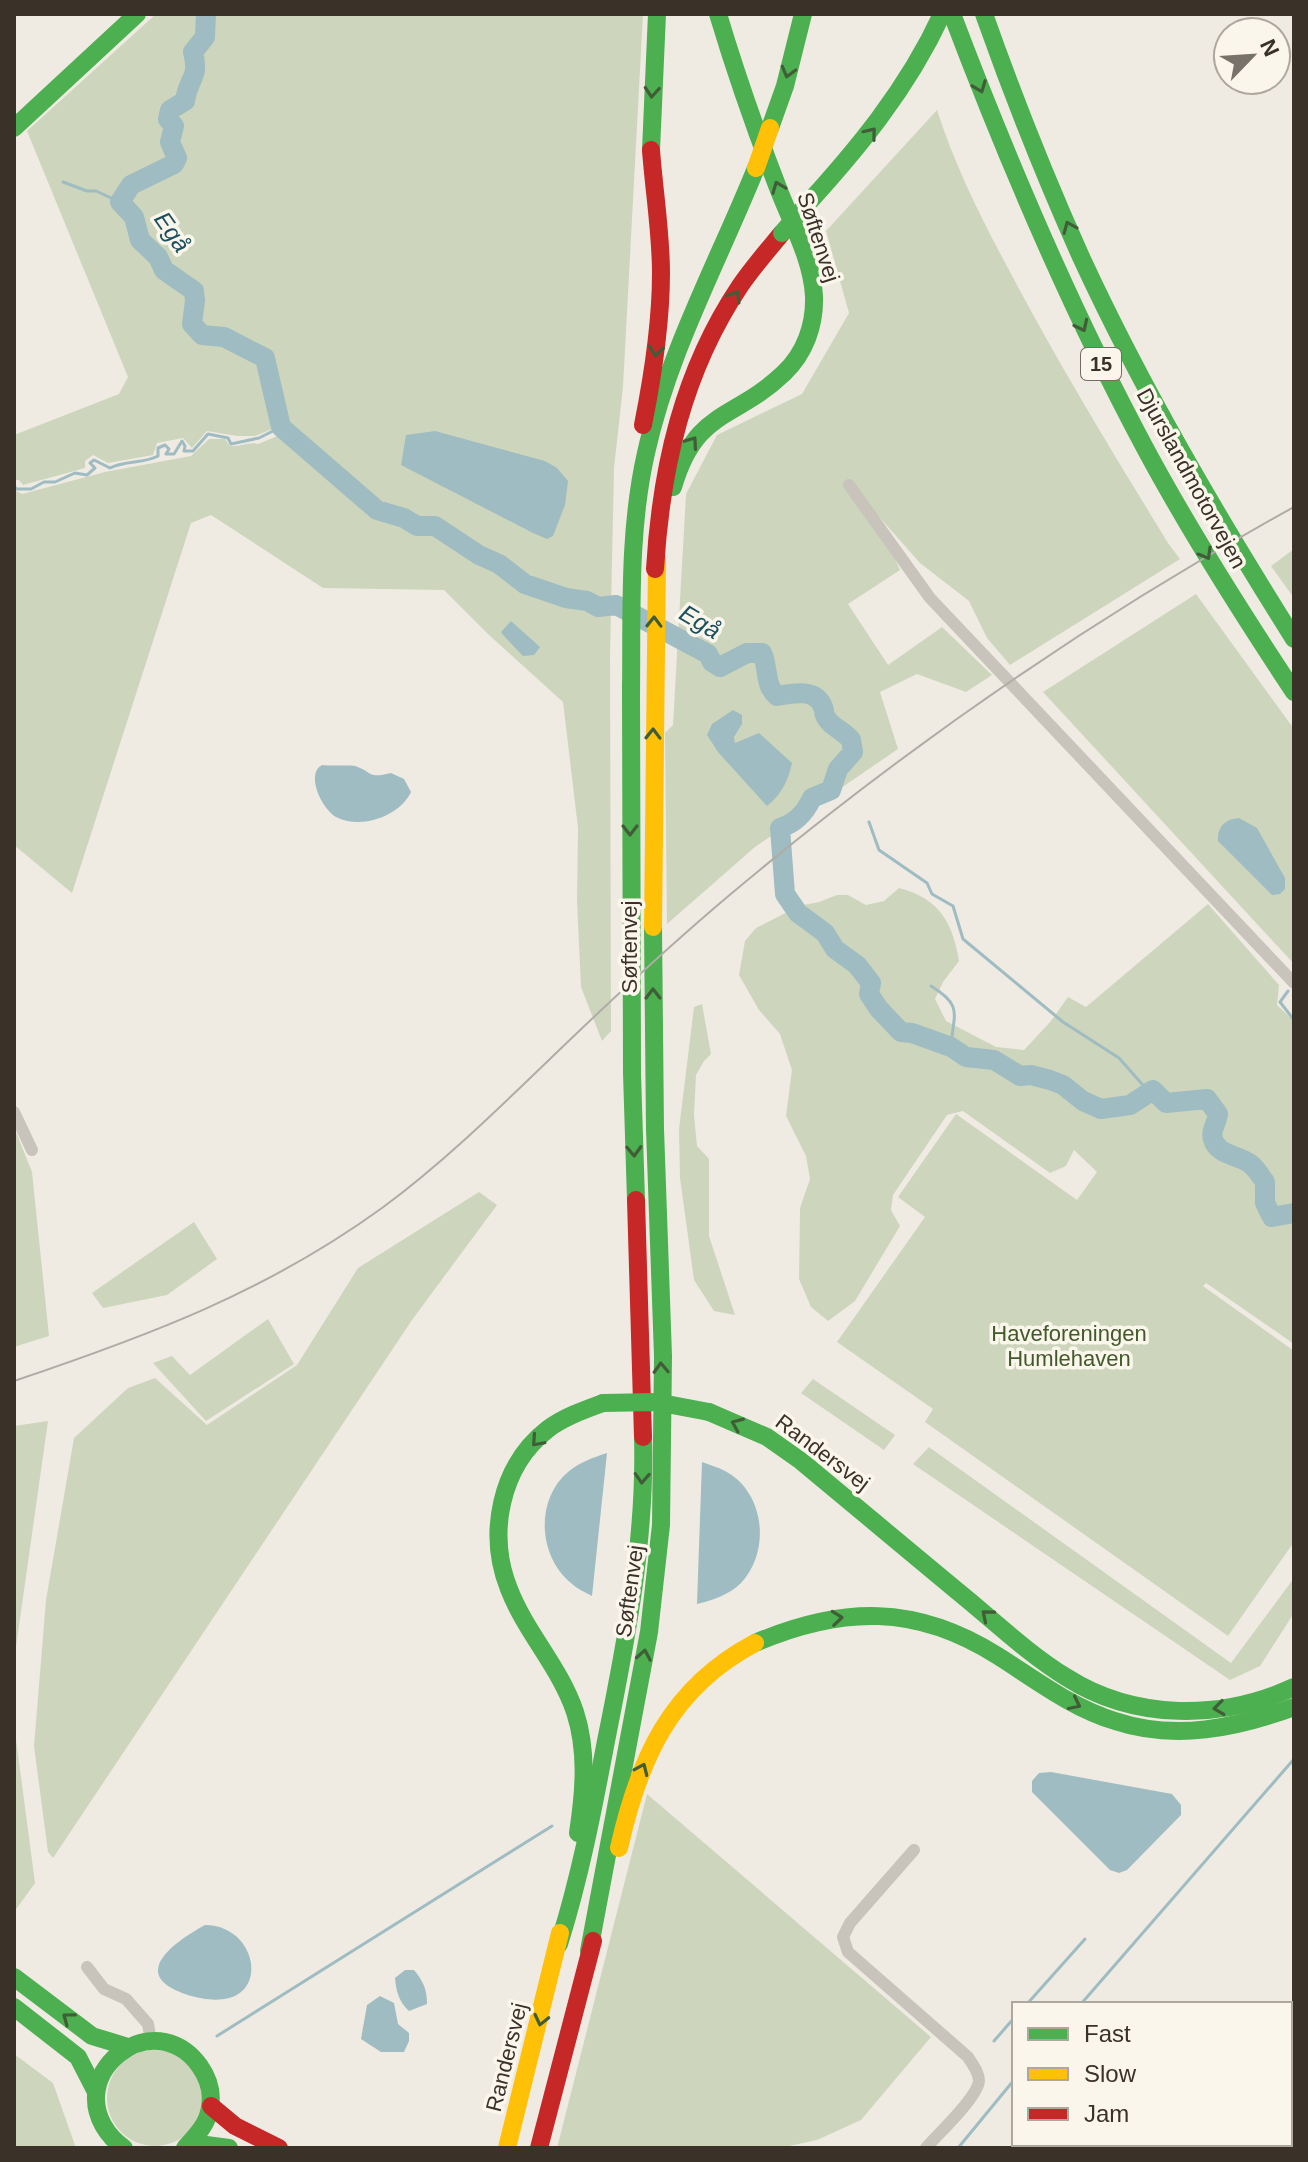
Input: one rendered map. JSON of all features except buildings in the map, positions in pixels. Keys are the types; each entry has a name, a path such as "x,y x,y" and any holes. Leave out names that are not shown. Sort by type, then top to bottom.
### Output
{"main road":[{"path":"14,128 137,14"},
{"path":"629,561 630,483 652,378 660,308 661,270 650,137 657,14"},
{"name":"Søftenvej","path":"589,1951 597,1892 653,1606 661,1528 663,1449 654,1056 655,570 675,478 688,446 710,422 775,381 789,368 809,334 814,309 810,275 745,99 718,14"},
{"path":"629,561 640,485 655,418 675,361 756,168 785,86 803,14"},
{"path":"655,570 660,501 677,417 700,358 737,290 900,95 920,63 942,14"},
{"name":"Djurslandmotorvejen","path":"952,14 1021,190 1086,335 1170,493 1225,587 1294,692"},
{"name":"Djurslandmotorvejen","path":"984,14 1039,159 1112,323 1197,480 1294,639"},
{"name":"Søftenvej","path":"559,1944 582,1869 625,1648 634,1590 642,1468 632,1073 629,561"},
{"name":"Randersvej","path":"507,2148 559,1944 567,1881 581,1815 584,1751 578,1721 566,1690 509,1589 499,1558 498,1524 505,1488 522,1457 547,1430 575,1413 603,1403 659,1400 709,1412 767,1437 801,1461 1028,1649 1068,1678 1094,1691 1126,1703 1191,1710 1224,1709 1294,1687"},
{"path":"539,2148 638,1776 661,1729 686,1695 720,1664 764,1638 816,1620 863,1615 910,1620 950,1630 983,1645 1069,1702 1117,1722 1161,1730 1204,1731 1254,1722 1294,1707"},
{"path":"14,1977 92,2036 128,2047"},
{"path":"14,2007 78,2057 96,2092 100,2120 108,2134 124,2148"},
{"path":"96,2092 103,2071 114,2057 128,2047 151,2041 168,2042 183,2049 197,2059 206,2073 211,2090 211,2106 202,2132 188,2146"},
{"path":"211,2106 228,2124 279,2148"},
{"path":"188,2146 229,2148"}],"street":[{"path":"849,485 930,598 1294,983"},
{"path":"14,1112 32,1150"},
{"path":"914,1850 850,1923 843,1937 848,1952 968,2057 977,2071 979,2082 973,2094 926,2148"},
{"path":"87,1967 104,1989 126,1999 148,2024 151,2041"}],"green space":[{"path":"156,14 643,14 623,387 614,468 610,656 611,1031 602,1041 581,987 578,828 563,702 444,590 323,588 211,515 191,523 72,893 14,845 14,490 22,494 105,472 191,456 209,439 225,439 230,446 234,446 258,444 282,434 373,511 407,522 417,529 432,529 500,569 517,585 581,606 582,597 521,579 438,523 420,522 404,513 386,510 323,461 285,424 255,436 207,431 192,448 183,438 157,443 153,455 108,463 93,455 85,461 85,468 23,485 19,480 14,480 14,435 119,394 128,377 27,131"},
{"path":"937,110 969,192 1028,305 1106,442 1180,559 1010,665 987,638 969,601 920,563 873,510 900,570 848,604 888,665 942,627 992,675 966,692 917,674 880,692 898,749 755,847 667,924 665,733 673,725 686,494 717,435 802,394 849,313 826,231"},
{"path":"1294,549 1294,598 1271,566"},
{"path":"1196,594 1294,729 1294,964 1043,692"},
{"name":"Haveforeningen Humlehaven","path":"899,888 913,892 934,905 953,935 959,961 935,999 946,1021 996,1047 1024,1050 1068,997 1086,1007 1208,904 1279,985 1277,1005 1294,1021 1294,1344 1206,1283 1203,1286 1294,1351 1294,1542 1228,1636 925,1422 933,1409 837,1342 925,1217 898,1197 956,1114 1077,1200 1097,1172 1074,1150 1066,1166 1050,1173 963,1111 947,1115 893,1195 891,1210 900,1226 855,1301 828,1321 811,1307 799,1279 800,1208 810,1179 806,1156 786,1116 792,1070 780,1034 759,1010 739,975 745,941 756,928 799,906 837,895 848,895 866,905 884,901"},
{"path":"702,1004 711,1054 696,1075 694,1115 697,1146 709,1159 709,1236 735,1315 714,1311 694,1280 680,1178 679,1129 694,1007"},
{"path":"14,1127 32,1172 49,1336 14,1347"},
{"path":"479,1192 497,1205 412,1320 53,1858 48,1852 34,1746 46,1600 74,1438 128,1388 155,1378 207,1425 297,1365 358,1268"},
{"path":"194,1222 217,1259 167,1295 103,1308 92,1293"},
{"path":"268,1319 294,1364 206,1421 153,1363 172,1356 190,1375"},
{"path":"813,1379 895,1435 884,1450 801,1393"},
{"path":"48,1421 14,1661 14,1426"},
{"path":"929,1447 1231,1663 1294,1578 1294,1613 1260,1666 1230,1680 913,1464"},
{"path":"14,1724 35,1883 14,1912"},
{"path":"647,1794 931,2037 861,2120 817,2140 780,2148 557,2148"},
{"path":"155,2050 173,2054 189,2064 199,2080 203,2098 199,2116 189,2132 173,2142 155,2146 137,2142 121,2132 111,2116 107,2098 111,2080 121,2064 137,2054"},
{"path":"14,2054 53,2083 76,2148 14,2148"}],"water":[{"path":"435,431 545,461 557,468 568,481 565,505 553,536 547,539 533,533 401,465 406,435"},
{"path":"511,621 540,647 534,655 523,656 501,632"},
{"path":"733,710 742,715 742,724 734,737 735,743 759,733 792,763 784,787 767,806 718,752 707,735 712,724"},
{"path":"322,765 355,766 374,775 391,773 404,779 411,792 389,814 368,821 346,821 331,813 317,791 315,776"},
{"path":"1239,818 1257,828 1285,878 1285,889 1280,894 1272,895 1218,841 1223,825"},
{"path":"607,1453 592,1596 571,1583 552,1558 545,1528 546,1512 557,1484 568,1472"},
{"path":"702,1462 725,1471 749,1493 756,1507 760,1539 751,1570 741,1583 731,1591 697,1604"},
{"path":"1051,1772 1172,1794 1181,1805 1181,1815 1127,1870 1119,1873 1110,1870 1032,1792 1032,1781 1039,1773"},
{"path":"205,1925 225,1929 240,1940 249,1955 251,1971 247,1985 235,1996 214,2000 185,1994 168,1986 160,1977 158,1968 162,1958 181,1940"},
{"path":"405,1970 414,1970 424,1986 427,1999 427,2004 409,2011 399,1996 395,1978"},
{"path":"380,1996 394,2003 398,2024 409,2033 404,2052 381,2052 361,2039 367,2005"}],"waterway":[{"name":"Egå","path":"206,14 205,37 193,52 194,73 185,101 170,110 168,119 174,126 170,142 177,158 174,164 131,185 120,202 134,217 140,240 158,257 164,270 194,291 192,324 202,335 224,337 265,358 281,427 377,510 404,518 417,526 435,526 479,555 499,564 525,584 566,598 587,601 598,607 616,605 708,654 712,662 720,667 747,653 762,653 768,682 777,696 810,694 820,701 829,722 851,740 853,752 838,769 831,790 812,798 799,817 780,828 785,894 798,913 825,933 835,949 857,965 871,983 869,994 879,1009 901,1032 951,1047 966,1057 994,1060 1020,1076 1031,1075 1063,1085 1083,1101 1101,1109 1130,1105 1153,1090 1166,1103 1207,1099 1218,1114 1212,1133 1215,1144 1223,1152 1244,1160 1256,1169 1265,1182 1265,1203 1272,1217 1294,1213"},
{"path":"63,182 96,191 120,202"},
{"path":"14,485 16,489 31,489 75,473 87,475 95,468 90,463 94,460 110,468 146,460 158,456 158,448 165,445 169,449 166,454 174,454 182,441 184,451 193,451 208,434 228,438 231,444 259,438 281,427"},
{"path":"869,822 879,850 927,883 932,894 953,906 963,939 1063,1022 1119,1058 1149,1092"},
{"path":"931,986 952,1005 951,1047"},
{"path":"1288,991 1280,1002 1294,1020"},
{"path":"1083,2002 1294,1759"},
{"path":"217,2036 552,1826"},
{"path":"1029,2002 1085,1939"},
{"path":"994,2041 1012,2020"},
{"path":"958,2148 1012,2082"}],"tram line":[{"path":"14,1381 159,1329 250,1288 338,1238 382,1208 469,1136 686,933 865,787 1003,686 1074,639 1146,593 1294,507"}],"traffic: fast":[{"path":"14,128 137,14"},
{"path":"651,150 657,14"},
{"path":"673,487 682,461 705,429 766,388 798,357 807,338 814,307 806,256 755,126 718,14"},
{"path":"770,128 785,86 803,14"},
{"path":"800,212 879,119 913,68 942,14"},
{"path":"952,14 1041,234 1117,395 1198,541 1294,692"},
{"path":"984,14 1042,167 1104,306 1181,451 1294,639"},
{"path":"631,696 634,543 646,453 655,416 680,344 756,168"},
{"path":"782,233 800,212"},
{"path":"631,685 632,1073 636,1200"},
{"path":"589,1951 649,1632 661,1525 663,1356 655,1129 653,927"},
{"path":"603,1403 656,1402 709,1412"},
{"path":"578,1833 584,1772 579,1727 561,1680 509,1589 502,1568 499,1524 509,1481 532,1444 561,1421 603,1403"},
{"path":"709,1412 767,1437 801,1461 1024,1647 1066,1677 1093,1691 1121,1702 1179,1711 1238,1706 1294,1687"},
{"path":"559,1944 586,1843 627,1628 638,1552 643,1437"},
{"path":"755,1643 818,1622 848,1617 908,1619 968,1639 1084,1709 1138,1727 1183,1731 1206,1729 1250,1721 1294,1707"},
{"path":"14,1977 92,2036 128,2047"},
{"path":"14,2007 78,2057 96,2092"},
{"path":"124,2148 107,2132 100,2119 96,2104 98,2084 119,2054 129,2047 153,2041 175,2045 185,2051 200,2066 209,2086 211,2096 207,2119 185,2148"},
{"path":"191,2143 229,2148"}],"traffic: slow":[{"path":"756,168 770,128"},
{"path":"653,927 657,559"},
{"path":"619,1848 637,1785 663,1729 680,1704 701,1682 755,1643"},
{"path":"507,2148 560,1933"}],"traffic: jam":[{"path":"643,425 656,349 661,292 660,242 651,150"},
{"path":"655,569 670,457 690,386 720,318 745,279 782,233"},
{"path":"636,1200 643,1437"},
{"path":"539,2148 593,1941"},
{"path":"211,2106 235,2126 279,2148"}]}
